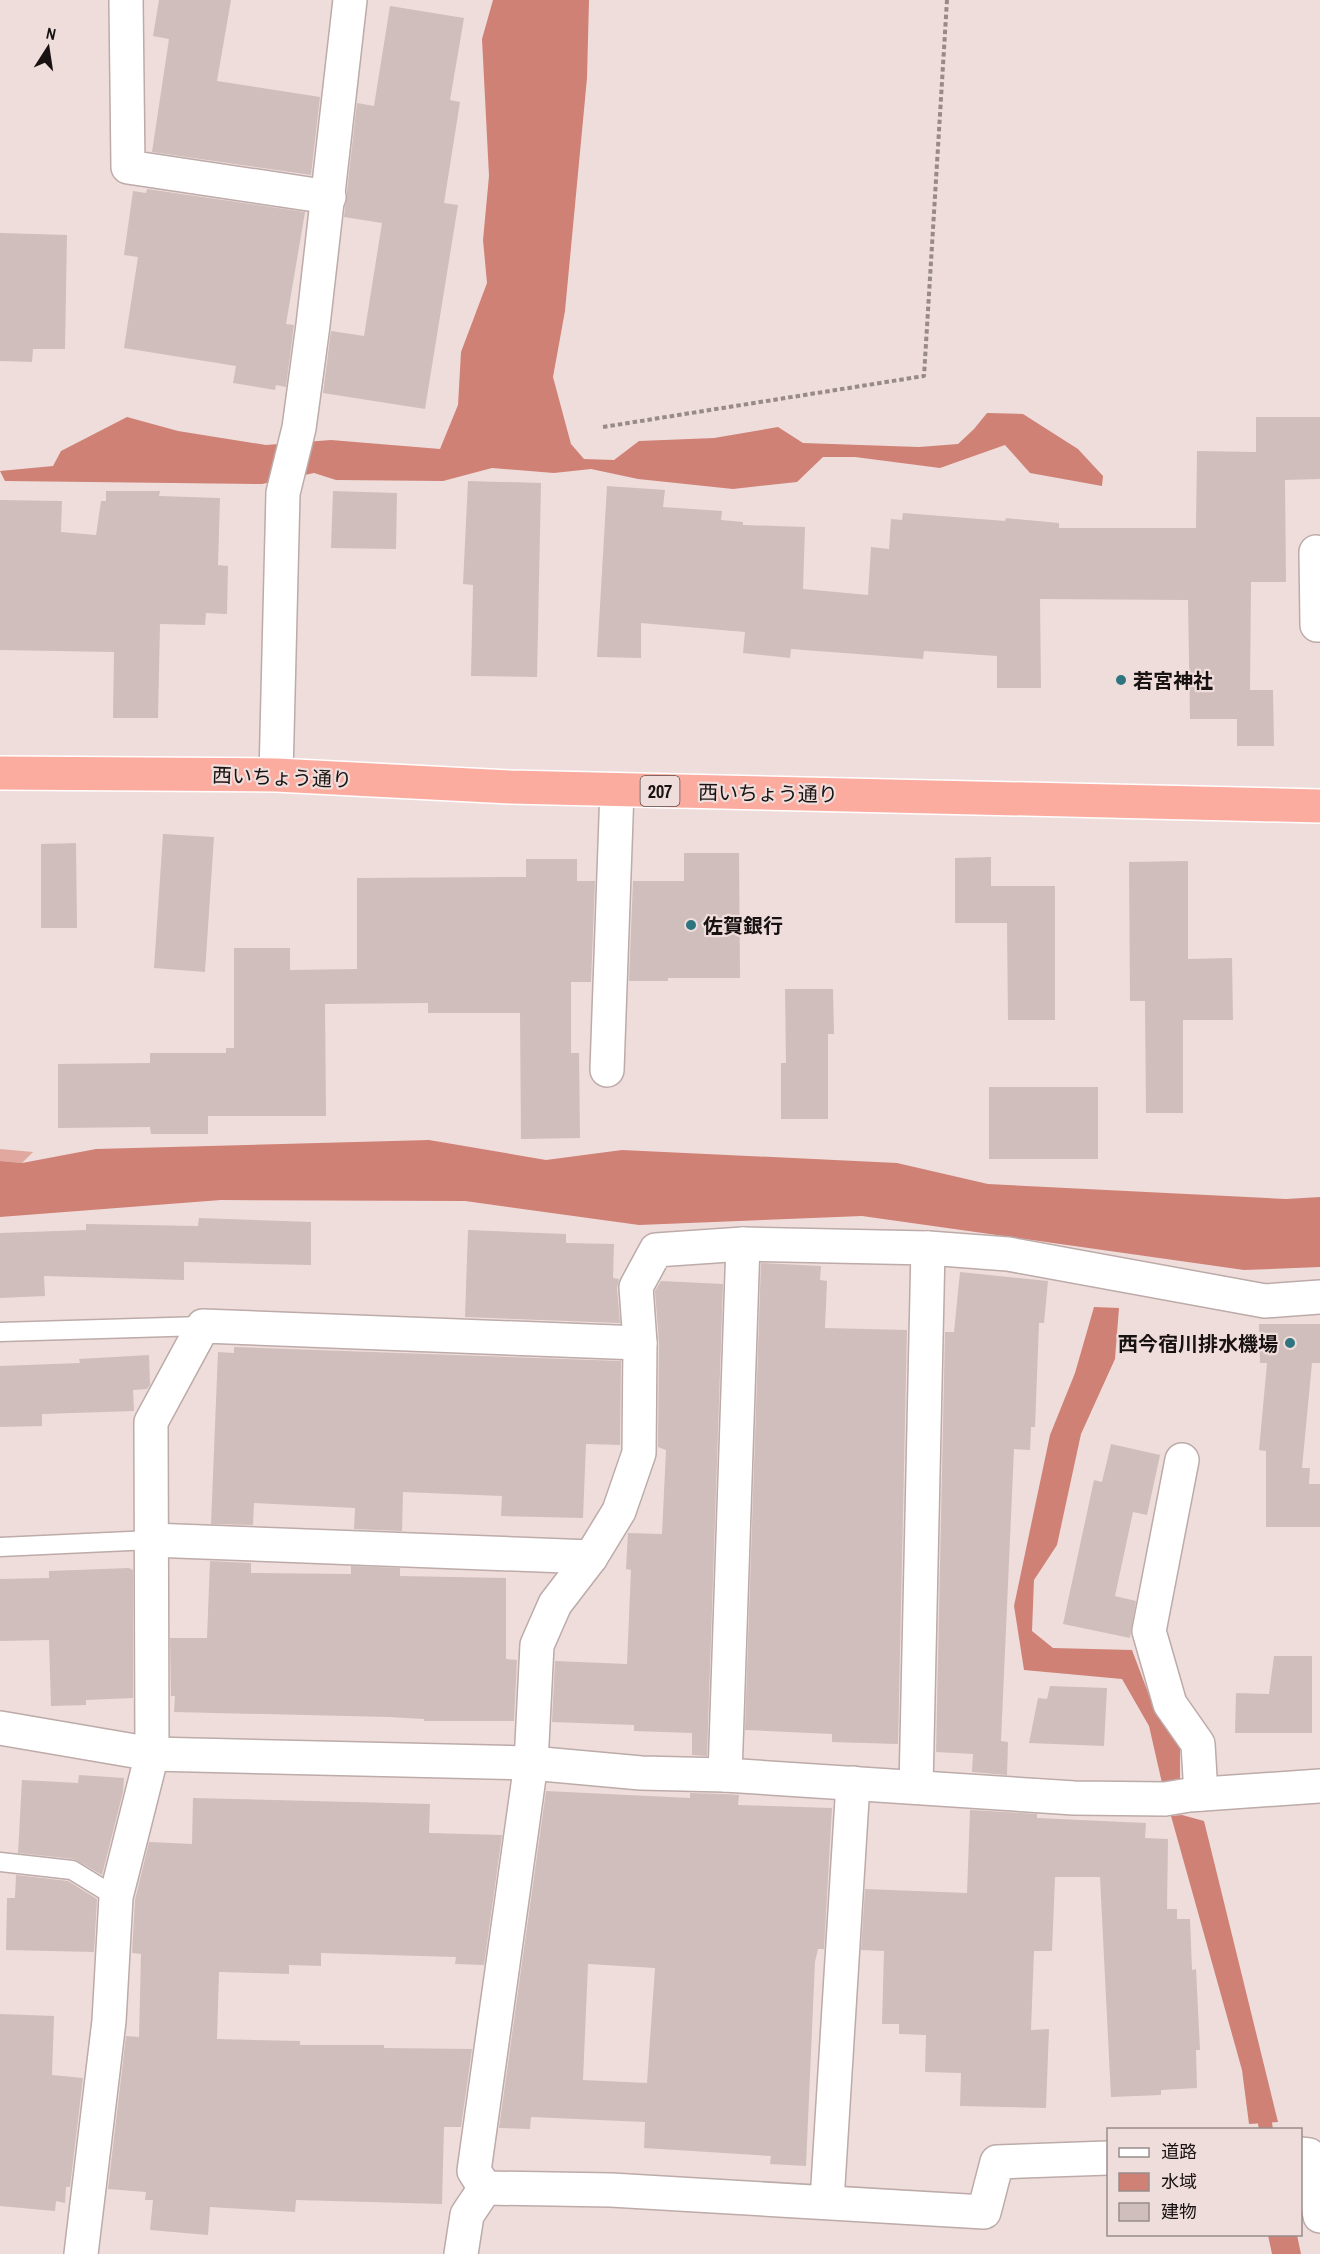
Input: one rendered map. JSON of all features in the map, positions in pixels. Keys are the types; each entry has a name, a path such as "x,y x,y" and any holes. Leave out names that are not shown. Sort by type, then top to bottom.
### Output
{"highway":[{"name":"西いちょう通り","path":"0,773 276,775 510,787 1320,806"}],"street":[{"path":"126,0 128,167 329,197"},
{"path":"276,775 283,493 299,428 329,197 350,0"},
{"path":"1316,552 1317,625 1320,625"},
{"path":"607,1070 618,790"},
{"path":"725,1775 743,1244"},
{"path":"485,2188 474,2171 531,1763 537,1645 555,1604 591,1557 620,1511 639,1453 640,1343 636,1287 656,1250 743,1244 928,1248 1008,1254 1265,1301 1320,1297"},
{"path":"916,1787 928,1248"},
{"path":"81,2254 109,2020 116,1897 152,1754 151,1422 203,1326 640,1343"},
{"path":"1182,1460 1149,1631 1170,1704 1198,1744 1185,1796"},
{"path":"151,1540 591,1557"},
{"path":"0,1728 152,1754 531,1763 641,1773 725,1775 1074,1798 1185,1796 1320,1786"},
{"path":"827,2201 853,1784"},
{"path":"1302,2154 1309,2155 1320,2216"},
{"path":"485,2188 611,2190 984,2212 997,2162 1107,2158"},
{"path":"461,2254 467,2215 485,2188"}],"lane":[{"path":"0,1332 203,1326"},
{"path":"0,1547 151,1540"},
{"path":"0,1862 72,1870 116,1897"}],"path":[{"path":"603,427 924,376 947,0"}],"shaded area":[{"path":"0,1149 33,1152 22,1163 0,1161"}],"water":[{"path":"493,0 589,0 587,78 565,311 553,377 571,444 584,459 614,460 639,441 714,438 778,427 803,443 919,447 958,444 987,413 1023,414 1078,449 1103,476 1102,486 1030,473 1005,445 940,468 855,457 823,457 797,482 733,489 638,479 591,469 554,473 492,468 443,481 336,480 314,473 262,484 5,481 0,471 53,466 61,451 127,417 178,431 266,445 331,440 440,449 458,405 461,352 487,283 483,240 489,176 482,39"},
{"path":"429,1140 546,1160 622,1150 897,1163 988,1184 1286,1199 1320,1197 1320,1267 1244,1270 862,1216 639,1225 465,1201 221,1200 0,1217 0,1161 22,1163 96,1149"},
{"path":"1094,1307 1119,1308 1115,1359 1081,1434 1057,1545 1034,1580 1032,1631 1053,1648 1132,1650 1152,1703 1180,1747 1180,1780 1174,1783 1162,1783 1149,1726 1122,1679 1024,1670 1014,1606 1050,1435 1075,1373"},
{"path":"1182,1815 1204,1821 1278,2122 1249,2124 1242,2070 1171,1816"},
{"path":"1268,2236 1297,2236 1301,2254 1272,2254"}],"building":[{"path":"159,0 231,0 217,81 320,97 311,175 152,152 169,39 153,36"},
{"path":"390,6 464,18 450,100 460,102 444,203 458,205 425,409 323,393 331,331 364,336 382,223 344,217 357,103 374,106"},
{"path":"147,189 305,212 286,324 294,325 286,387 276,385 275,390 233,383 236,366 124,348 138,257 124,255 133,191 146,193"},
{"path":"0,233 67,235 65,349 33,349 32,362 0,361"},
{"path":"1256,417 1320,417 1320,479 1285,480 1286,582 1251,582 1250,690 1273,690 1274,746 1237,746 1237,719 1190,719 1188,600 1040,599 1041,688 997,688 997,656 924,651 923,659 791,649 790,658 743,653 745,632 641,623 641,658 597,657 607,486 665,490 663,507 722,511 721,520 743,522 743,525 805,527 803,589 868,595 871,547 889,549 891,519 902,520 903,513 1059,523 1059,528 1196,528 1197,451 1256,452"},
{"path":"468,481 541,483 537,677 471,676 473,585 463,584"},
{"path":"106,491 160,491 159,496 220,498 218,565 228,566 227,614 206,613 205,625 160,624 158,718 113,718 114,652 0,650 0,500 62,501 61,532 96,535 101,501 106,501"},
{"path":"333,491 397,493 396,549 331,548"},
{"path":"163,834 214,837 205,972 154,968"},
{"path":"76,843 77,928 41,928 41,844"},
{"path":"684,853 739,853 740,978 668,978 668,981 629,981 633,881 684,881"},
{"path":"991,857 991,886 1055,886 1055,1020 1008,1020 1007,923 955,923 955,858"},
{"path":"526,859 577,859 577,881 595,881 591,982 571,982 571,1053 579,1053 580,1138 521,1139 520,1013 428,1013 428,1003 325,1004 326,1116 208,1116 208,1134 151,1134 150,1127 58,1128 58,1064 150,1063 150,1053 226,1053 226,1048 234,1048 234,948 290,948 290,970 357,969 357,878 526,877"},
{"path":"1188,861 1188,959 1232,958 1233,1020 1183,1020 1183,1113 1146,1113 1145,1001 1130,1001 1129,862"},
{"path":"785,989 833,989 834,1034 828,1034 828,1119 781,1119 781,1063 786,1063"},
{"path":"989,1087 1098,1087 1098,1159 989,1159"},
{"path":"199,1218 311,1222 311,1265 184,1262 184,1280 44,1276 45,1296 0,1298 0,1233 86,1230 86,1224 198,1226"},
{"path":"468,1230 566,1234 566,1243 614,1244 613,1278 619,1279 617,1288 620,1323 465,1317"},
{"path":"761,1263 821,1266 820,1280 827,1281 825,1328 907,1330 898,1744 832,1742 832,1734 745,1730"},
{"path":"960,1272 1048,1281 1044,1323 1039,1323 1035,1427 1031,1427 1030,1450 1014,1449 1001,1741 1008,1742 1007,1775 972,1772 973,1754 936,1752 945,1332 954,1332"},
{"path":"661,1281 723,1284 707,1756 692,1755 692,1733 634,1731 634,1725 552,1722 555,1661 627,1664 631,1570 626,1569 628,1533 662,1534 666,1450 658,1447 659,1343 655,1291"},
{"path":"1259,1324 1320,1324 1320,1363 1312,1363 1302,1468 1310,1468 1309,1484 1320,1484 1320,1527 1266,1527 1266,1451 1259,1450 1267,1363 1260,1363"},
{"path":"234,1347 621,1361 620,1445 586,1444 583,1518 501,1516 502,1496 403,1492 402,1531 354,1529 355,1508 254,1503 253,1525 211,1524 218,1352 234,1353"},
{"path":"149,1355 150,1385 147,1389 133,1390 134,1411 42,1414 42,1426 0,1427 0,1366 80,1363 79,1359"},
{"path":"1111,1444 1160,1455 1147,1515 1133,1512 1115,1596 1136,1601 1130,1638 1063,1624 1094,1480 1102,1482"},
{"path":"210,1561 251,1563 251,1573 351,1574 351,1566 400,1568 400,1576 506,1578 506,1659 517,1660 514,1721 424,1721 424,1719 389,1717 174,1712 175,1696 171,1696 170,1638 207,1638"},
{"path":"129,1568 133,1570 133,1698 86,1700 86,1705 51,1706 49,1640 0,1641 0,1579 49,1578 49,1571"},
{"path":"1274,1656 1312,1656 1312,1733 1235,1733 1236,1693 1269,1694"},
{"path":"1050,1686 1107,1688 1104,1746 1029,1743 1038,1698 1047,1699"},
{"path":"79,1775 124,1778 123,1792 102,1875 74,1859 18,1853 22,1780 78,1783"},
{"path":"546,1791 690,1798 690,1793 724,1794 739,1795 738,1805 832,1808 824,1949 818,1949 815,1962 806,2166 770,2164 771,2156 644,2148 645,2122 531,2117 530,2129 499,2128","holes":["588,1964 655,1968 647,2083 583,2080"]},
{"path":"193,1798 430,1804 429,1833 502,1835 484,1965 455,1964 456,1957 321,1953 321,1966 289,1965 289,1974 219,1972 217,2039 300,2041 300,2045 384,2045 384,2048 472,2049 461,2127 444,2127 442,2204 296,2200 295,2212 210,2207 208,2235 150,2230 153,2200 145,2200 146,2192 108,2189 126,2036 139,2037 141,1954 132,1953 135,1900 149,1842 192,1844"},
{"path":"970,1810 1037,1814 1037,1818 1146,1823 1145,1838 1168,1839 1167,1909 1177,1909 1177,1919 1190,1919 1192,1970 1196,1969 1200,2050 1196,2050 1197,2088 1161,2090 1161,2095 1111,2097 1100,1877 1055,1877 1052,1951 1034,1951 1031,2030 1049,2029 1046,2108 960,2106 961,2073 925,2072 926,2035 899,2034 899,2024 882,2024 884,1951 861,1950 865,1889 967,1893"},
{"path":"16,1875 68,1881 97,1899 94,1952 6,1950 7,1898 15,1898"},
{"path":"0,2014 54,2016 52,2075 83,2078 70,2187 66,2187 65,2203 56,2201 55,2211 0,2206"}],"waterway":[{"path":"1265,2123 1266,2128"}],"place":[{"name":"若宮神社","path":"1121,680"},
{"name":"佐賀銀行","path":"691,925"},
{"name":"西今宿川排水機場","path":"1290,1343"}]}
